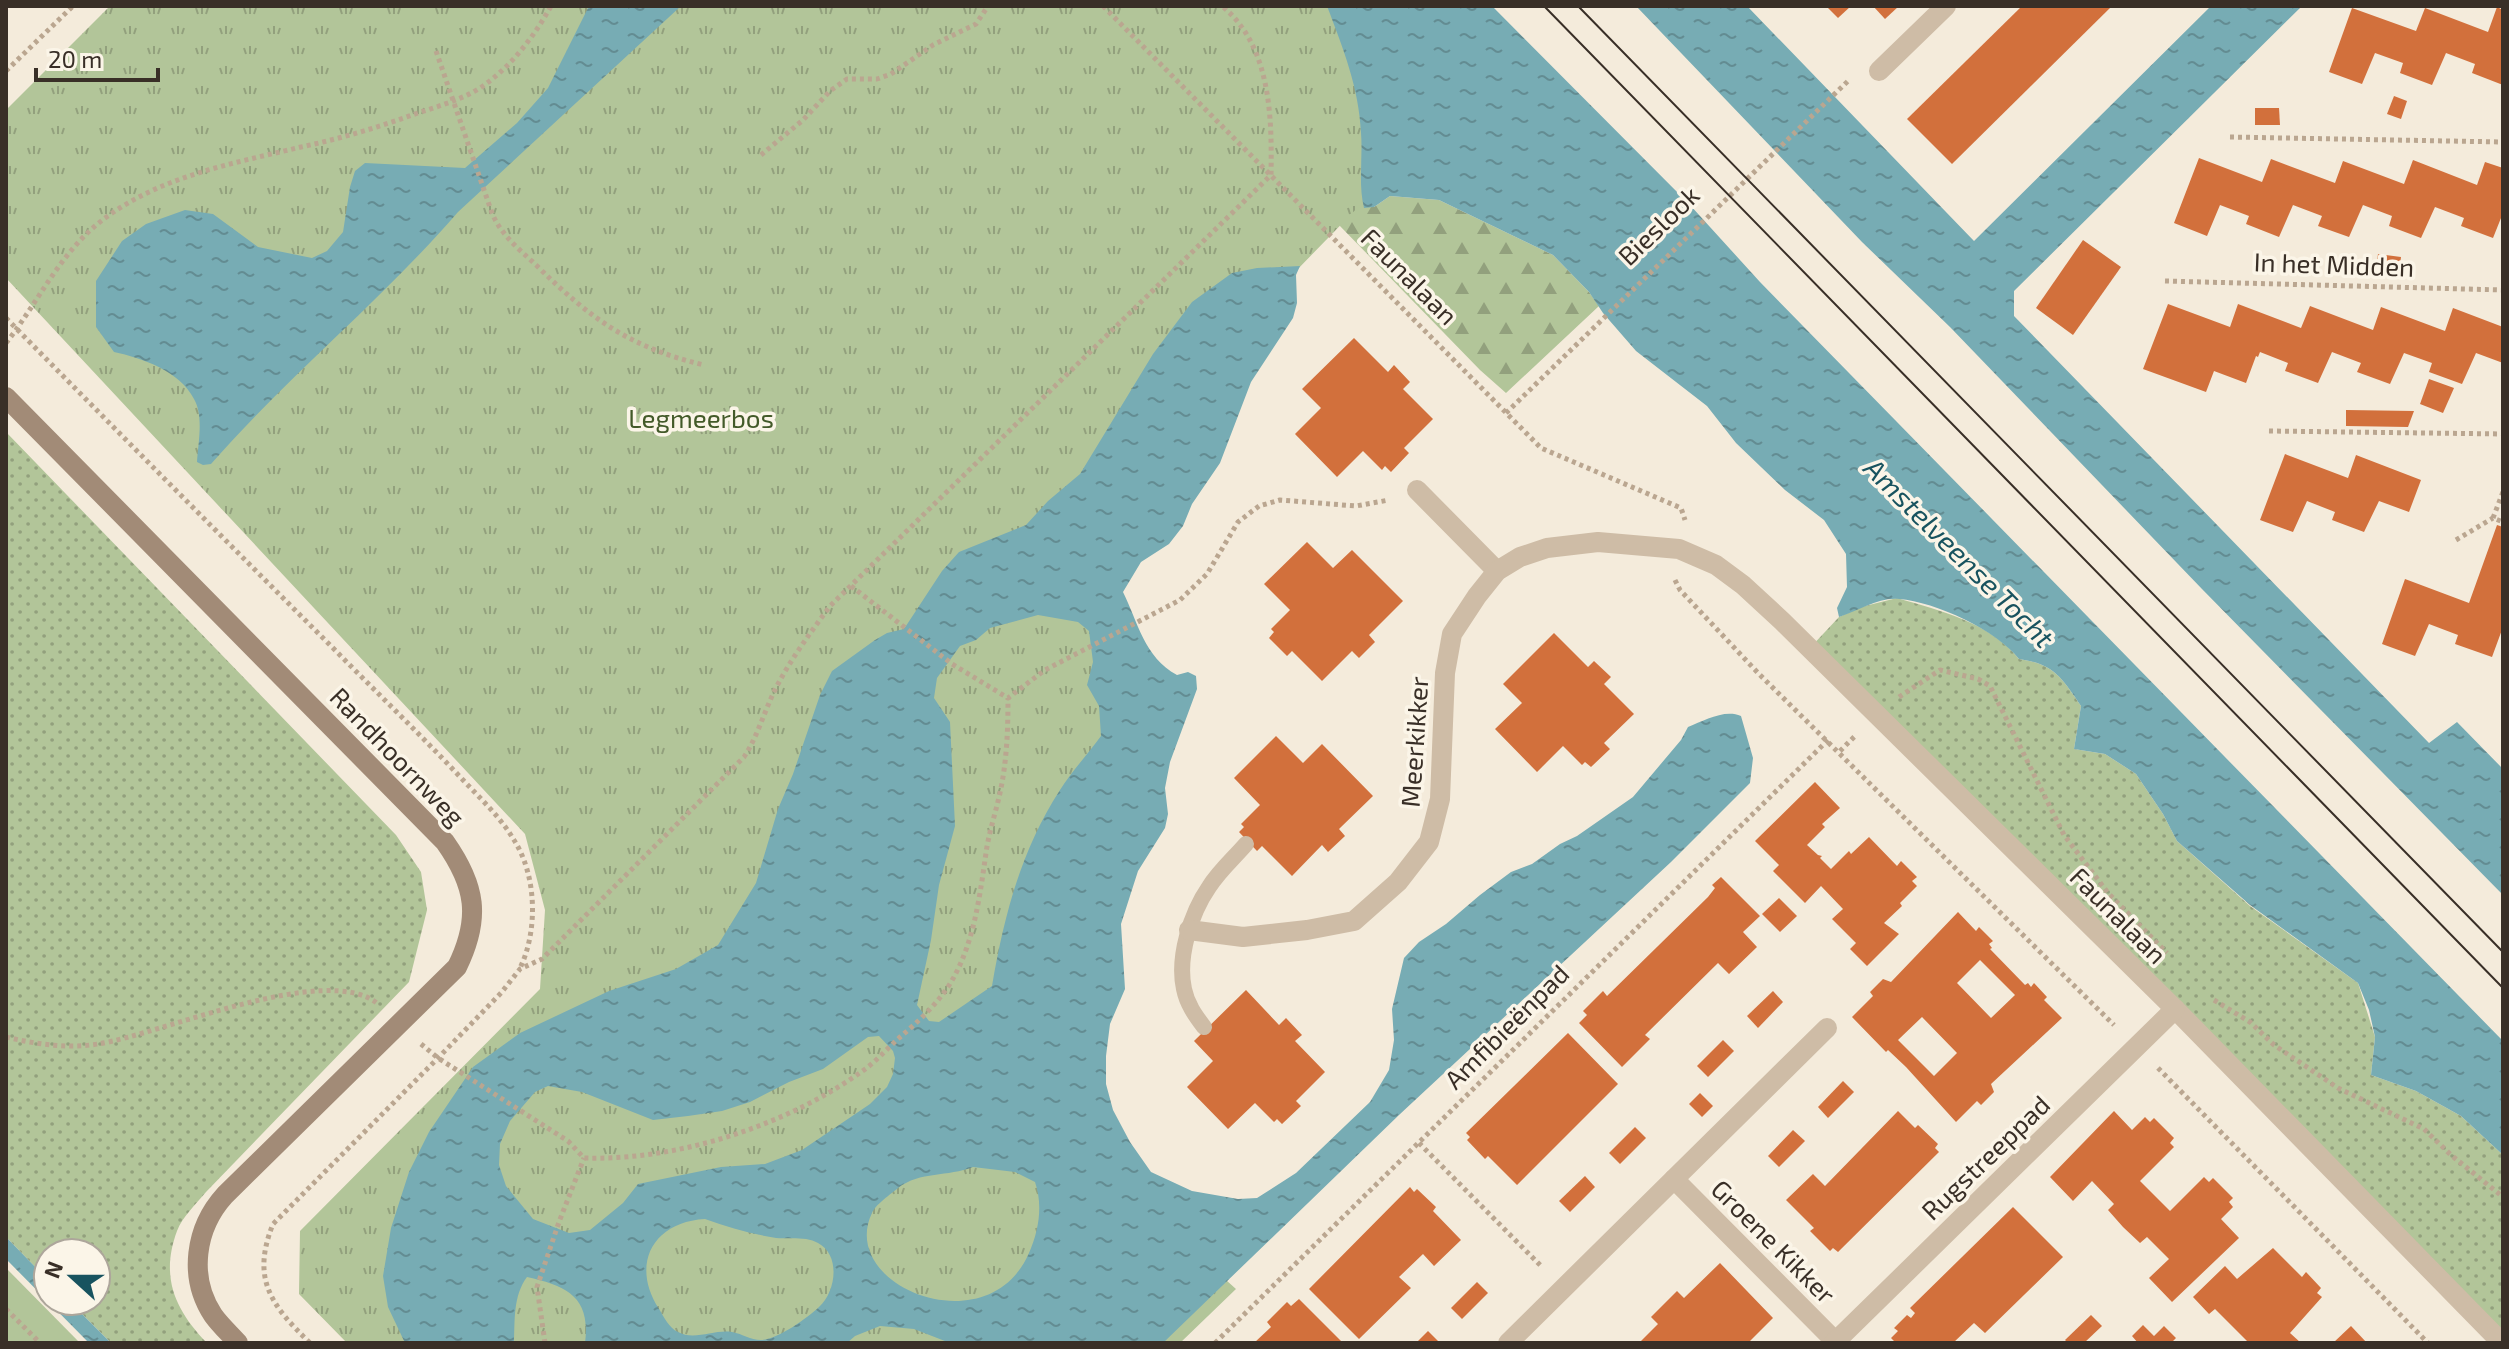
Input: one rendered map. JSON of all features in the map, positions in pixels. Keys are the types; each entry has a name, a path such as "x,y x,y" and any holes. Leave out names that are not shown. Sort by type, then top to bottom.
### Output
{"street":[{"path":"1879,71 1946,6"},
{"name":"Randhoornweg","path":"6,397 445,842 457,859 471,895 472,930 457,967 225,1195 205,1223 198,1258 201,1288 215,1317 238,1343"},
{"path":"1417,490 1497,571"},
{"name":"Meerkikker","path":"1189,930 1243,937 1354,921 1398,882 1429,842 1440,799 1445,673 1452,634 1497,571 1520,557 1598,542 1679,549"},
{"name":"Faunalaan","path":"1679,549 1716,565 1743,585 1877,713 2175,1009 2502,1343"},
{"name":"Rugstreeppad","path":"1835,1342 2175,1009"},
{"name":"Groene Kikker","path":"1508,1343 1827,1028"},
{"name":"Groene Kikker","path":"1674,1179 1835,1342"}],"lane":[{"path":"1204,1027 1192,1011 1183,987 1189,930 1210,885 1246,844"}],"path":[{"path":"6,71 73,6"},
{"path":"6,343 72,249 108,216 137,198 204,170 348,136 455,101 480,88 505,67 532,37 551,6"},
{"path":"761,155 847,79 877,79 891,74 933,45 976,24 988,6"},
{"name":"Faunalaan","path":"1103,6 1541,448 1681,508 1685,522 1674,573 1675,584 1759,674 1840,751"},
{"path":"520,969 542,959 744,757 756,738 776,687 797,649 830,606 1271,175 1271,110 1266,85 1246,32 1222,6"},
{"path":"436,51 502,233 581,308 614,332 669,357 704,365"},
{"name":"Bieslook","path":"1506,413 1851,78"},
{"path":"2230,137 2503,142"},
{"name":"In het Midden","path":"2165,281 2503,290"},
{"path":"6,318 415,728 494,814 514,840 526,868 532,936 520,969 501,993 273,1224 266,1240 266,1284 279,1313 310,1343"},
{"path":"2269,431 2503,434"},
{"path":"1008,698 1045,670 1180,600 1207,574 1238,522 1259,506 1280,500 1356,506 1382,502 1417,490"},
{"path":"2456,540 2493,518 2503,492"},
{"path":"2493,518 2503,522"},
{"path":"851,586 952,664 1008,698"},
{"path":"1877,713 1940,670 1978,679 1990,686 2064,835 2108,893 2168,954"},
{"path":"413,1036 438,1058 568,1141 584,1158 612,1159 685,1149 768,1123 821,1095 868,1066 928,1013 955,976 972,933 983,885 986,850 1002,784 1008,739 1008,698"},
{"name":"Amfibieënpad","path":"1215,1343 1828,740"},
{"path":"6,1037 63,1047 94,1045 152,1033 264,998 314,990 366,996 384,1011"},
{"path":"2204,991 2250,1022 2274,1045 2338,1088 2424,1129 2503,1197"},
{"path":"1419,1143 1563,1288"},
{"path":"545,1343 537,1287 584,1158"},
{"path":"6,1309 40,1343"}],"green space":[{"name":"Legmeerbos","path":"110,6 1459,6 1507,54 1257,311 1100,524 1142,819 1068,1043 1097,1164 1236,1289 1180,1343 347,1343 299,1294 300,1231 540,989 545,910 525,834 6,278 6,110"},
{"path":"1233,116 1374,207 1390,196 1439,200 1553,255 1599,306 1506,393"},
{"path":"6,432 396,835 421,872 427,910 409,982 206,1192 179,1226 170,1263 174,1292 186,1318 207,1343 111,1343 85,1317 112,1317 112,1237 32,1237 32,1264 6,1237"},
{"path":"1897,598 1947,613 1979,627 2007,646 2019,659 2041,665 2056,674 2081,706 2074,749 2105,754 2136,774 2177,841 2250,906 2358,983 2375,1037 2371,1075 2416,1091 2461,1116 2503,1155 2503,1343 1809,649 1839,617 1861,607"},
{"path":"6,1268 32,1294 32,1317 54,1317 80,1343 6,1343"}],"water":[{"path":"589,6 681,6 458,212 211,464 197,462 199,413 188,389 159,367 114,352 96,327 96,281 122,241 146,224 185,210 213,214 258,247 312,258 327,251 343,232 355,171 365,163 465,168 517,123 548,88"},
{"name":"Amstelveense Tocht","path":"1327,6 1492,6 1690,205 1760,282 2503,1041 2503,1155 2461,1116 2416,1091 2371,1075 2375,1037 2358,983 2250,905 2177,841 2136,774 2105,754 2074,749 2081,706 2056,674 2041,665 2019,659 1996,638 1964,619 1914,601 1884,600 1839,617 1837,608 1847,587 1846,554 1824,520 1785,490 1736,443 1707,406 1636,351 1589,292 1553,255 1439,200 1390,196 1374,207 1364,208 1357,100"},
{"path":"1636,6 1747,6 1974,241 2211,6 2302,6 2014,291 2014,316 2429,743 2457,722 2503,769 2503,895 1950,327 1862,242"},
{"path":"1300,266 1296,275 1297,303 1293,318 1251,382 1220,463 1192,504 1183,526 1169,544 1141,562 1123,592 1149,649 1177,675 1188,672 1196,676 1197,689 1170,762 1165,788 1168,814 1165,828 1138,871 1121,924 1125,989 1110,1024 1106,1056 1106,1084 1113,1110 1151,1172 1192,1191 1238,1199 1257,1198 1296,1173 1370,1102 1389,1070 1394,1040 1392,1009 1404,958 1419,942 1511,872 1532,864 1633,797 1681,740 1688,727 1721,715 1741,716 1753,758 1750,783 1671,862 1399,1115 1163,1343 950,1343 914,1329 880,1326 855,1336 847,1343 585,1343 584,1315 573,1296 554,1285 527,1277 517,1300 514,1343 405,1343 388,1307 383,1276 391,1228 409,1172 429,1132 473,1067 520,1033 609,991 676,969 718,945 756,883 778,809 820,695 832,671 887,633 904,629 942,571 959,552 1026,525 1080,474 1153,354 1192,302 1232,273 1257,268","holes":["1038,615 1078,622 1089,631 1093,662 1087,685 1099,706 1101,736 1060,790 1035,836 1016,884 992,986 939,1022 929,1021 917,1005 939,885 955,826 950,722 934,698 937,678 960,646 976,640 990,628","879,1036 893,1051 893,1074 887,1087 870,1104 802,1150 765,1164 721,1167 638,1184 623,1203 590,1230 569,1233 533,1219 506,1186 499,1165 500,1144 510,1121 535,1092 548,1086 582,1092 653,1120 722,1111 750,1102 823,1069 868,1037","973,1167 1015,1172 1035,1182 1039,1209 1032,1244 1009,1281 982,1297 952,1301 922,1296 895,1283 876,1263 867,1240 872,1213 898,1188 915,1179","705,1219 776,1238 818,1243 830,1256 833,1265 832,1283 825,1300 807,1317 768,1339 757,1340 725,1332 691,1335 678,1332 667,1322 651,1292 647,1262 660,1237 687,1222"]},
{"path":"6,1237 32,1264 32,1285 6,1259"},
{"path":"63,1317 85,1317 111,1343 89,1343"}],"building":[{"path":"1826,6 1851,6 1838,18"},
{"path":"1873,6 1899,6 1885,19"},
{"path":"2022,6 2112,6 1952,164 1907,119"},
{"path":"2497,7 2503,10 2503,85 2472,73 2475,64 2446,53 2432,85 2400,73 2403,63 2375,53 2362,84 2329,72 2352,8 2416,31 2425,8 2488,32"},
{"path":"2394,96 2407,101 2401,119 2387,114"},
{"path":"2255,108 2279,108 2280,125 2255,125"},
{"path":"2199,158 2262,182 2271,159 2335,183 2343,161 2404,184 2413,160 2477,185 2485,162 2503,168 2503,213 2493,238 2461,226 2464,218 2435,207 2421,238 2389,226 2392,216 2363,205 2349,237 2318,226 2322,216 2293,205 2279,237 2246,224 2249,216 2220,205 2207,236 2174,223"},
{"path":"2083,240 2121,267 2073,335 2036,308"},
{"path":"2378,254 2401,257 2398,279 2375,276"},
{"path":"2168,304 2230,327 2238,304 2301,328 2310,306 2373,330 2381,307 2445,331 2453,308 2503,327 2503,363 2476,353 2462,384 2429,372 2432,363 2404,353 2390,384 2357,372 2361,363 2332,352 2318,383 2285,371 2288,363 2260,352 2246,383 2214,371 2206,392 2143,369"},
{"path":"1354,338 1388,372 1394,365 1410,382 1403,389 1433,419 1404,448 1409,453 1391,472 1385,466 1382,470 1363,451 1337,477 1295,434 1321,408 1302,389"},
{"path":"2429,379 2454,388 2443,413 2420,404"},
{"path":"2346,410 2414,411 2408,427 2346,426"},
{"path":"2285,454 2348,478 2356,455 2421,480 2409,512 2379,501 2364,532 2332,520 2335,512 2307,501 2293,532 2260,520"},
{"path":"2497,525 2503,527 2503,627 2492,657 2455,644 2458,635 2429,624 2415,656 2382,644 2405,579 2469,603"},
{"path":"1307,542 1333,568 1352,550 1403,601 1369,635 1375,642 1359,658 1352,651 1322,681 1292,651 1287,656 1269,638 1274,632 1271,629 1290,610 1264,584"},
{"path":"1554,633 1588,667 1594,661 1611,677 1604,684 1634,714 1604,743 1610,749 1591,767 1585,762 1582,765 1563,746 1537,772 1495,729 1522,703 1503,684"},
{"path":"1276,736 1303,763 1322,744 1373,796 1339,829 1345,836 1328,852 1322,845 1292,876 1262,846 1257,851 1239,832 1244,827 1241,824 1260,805 1234,778"},
{"path":"1815,782 1840,808 1822,824 1825,827 1807,845 1822,856 1820,858 1831,869 1869,837 1897,866 1901,861 1917,877 1912,881 1917,886 1884,923 1899,934 1867,966 1850,949 1856,943 1832,919 1843,909 1821,886 1805,903 1773,871 1779,865 1755,841"},
{"path":"1721,877 1760,916 1743,932 1757,947 1729,974 1718,963 1645,1035 1650,1039 1622,1067 1579,1023 1587,1015 1583,1011 1603,991 1607,996 1708,897 1715,888 1712,885"},
{"path":"1779,898 1797,916 1780,932 1762,914"},
{"path":"1958,912 1976,931 1979,927 1993,941 1989,944 1990,949 2025,985 2028,983 2031,987 2034,983 2047,997 2044,1000 2062,1018 1991,1084 1994,1092 1981,1105 1977,1101 1956,1122 1906,1067 1888,1050 1886,1052 1852,1017 1873,996 1870,992 1883,979 1891,982","holes":["1980,960 2015,995 1991,1018 1957,983","1922,1017 1957,1053 1934,1076 1898,1040"]},
{"path":"1246,990 1279,1025 1286,1018 1302,1035 1295,1041 1325,1072 1296,1101 1301,1106 1282,1124 1277,1119 1274,1122 1255,1103 1228,1129 1187,1087 1213,1061 1194,1041"},
{"path":"1773,991 1783,1002 1758,1028 1747,1016"},
{"path":"1568,1033 1618,1084 1517,1185 1488,1156 1485,1159 1467,1140 1470,1137 1466,1133"},
{"path":"1723,1040 1734,1051 1708,1077 1697,1066"},
{"path":"1843,1081 1854,1092 1828,1118 1818,1107"},
{"path":"1700,1093 1713,1106 1702,1117 1689,1104"},
{"path":"1898,1111 1938,1144 1935,1148 1939,1152 1838,1252 1833,1248 1830,1251 1810,1231 1814,1228 1786,1200 1813,1174 1825,1186"},
{"path":"2114,1111 2132,1130 2145,1117 2150,1122 2154,1118 2174,1138 2170,1143 2174,1147 2140,1181 2170,1211 2204,1177 2209,1182 2213,1178 2233,1198 2229,1202 2233,1207 2221,1219 2239,1238 2172,1302 2149,1278 2169,1259 2147,1237 2140,1243 2123,1227 2108,1210 2114,1204 2092,1181 2073,1201 2050,1177"},
{"path":"1635,1127 1646,1138 1620,1164 1609,1153"},
{"path":"1793,1130 1805,1141 1779,1167 1768,1156"},
{"path":"1585,1176 1595,1187 1570,1212 1559,1201"},
{"path":"1410,1187 1414,1192 1417,1189 1436,1207 1433,1211 1461,1240 1434,1266 1423,1254 1399,1277 1411,1288 1359,1339 1309,1289"},
{"path":"2013,1207 2063,1257 1985,1333 1974,1323 1953,1343 1896,1343 1891,1338 1898,1331 1894,1328 1907,1315 1911,1318 1915,1313 1910,1308"},
{"path":"2273,1248 2302,1277 2306,1272 2321,1288 2317,1293 2322,1297 2290,1333 2301,1343 2249,1343 2215,1309 2209,1314 2193,1297 2225,1266 2237,1279"},
{"path":"1720,1263 1773,1318 1748,1343 1639,1343 1658,1324 1651,1317 1677,1291 1684,1298"},
{"path":"1477,1282 1488,1293 1462,1319 1451,1308"},
{"path":"1299,1299 1343,1343 1254,1343 1271,1327 1267,1322 1287,1302 1291,1306"},
{"path":"2091,1315 2102,1326 2084,1343 2068,1343 2065,1340"},
{"path":"2143,1325 2154,1336 2164,1326 2176,1338 2171,1343 2138,1343 2132,1336"},
{"path":"2351,1326 2367,1343 2333,1343"},
{"path":"1428,1331 1440,1343 1416,1343"}],"tram line":[{"path":"1544,6 2503,988"},
{"path":"1578,6 2503,952"}]}
